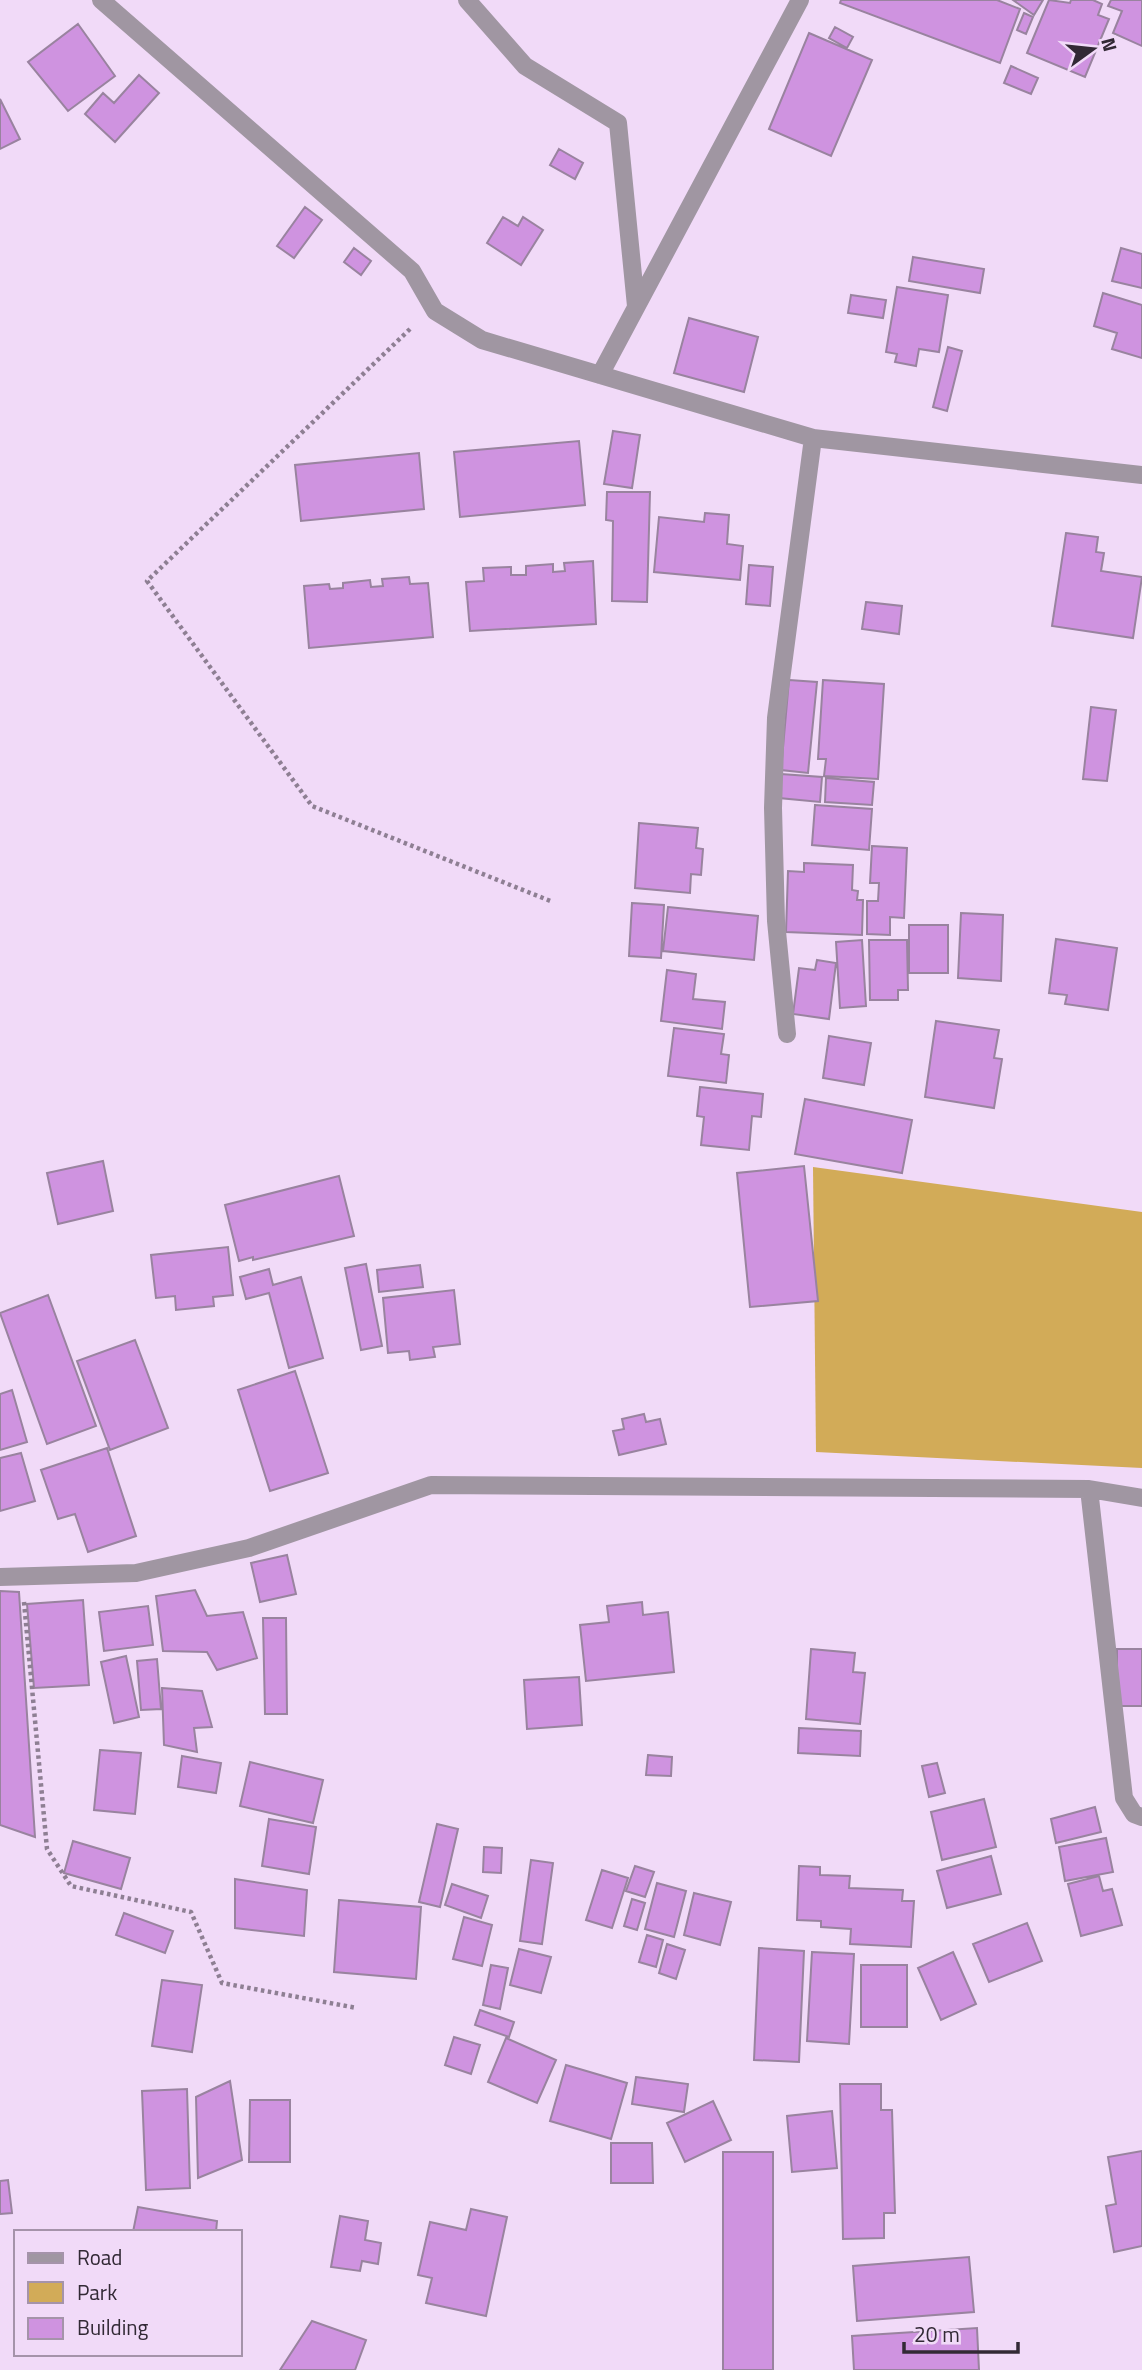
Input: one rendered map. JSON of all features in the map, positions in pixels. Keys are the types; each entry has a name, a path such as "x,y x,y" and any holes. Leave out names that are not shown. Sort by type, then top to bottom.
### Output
{"street":[{"path":"101,0 412,271 435,312 482,340 813,438 1142,475"},
{"path":"467,0 525,66 618,123 636,306"},
{"path":"600,375 800,0"},
{"path":"787,1034 776,909 773,808 776,718 813,438"},
{"path":"0,1577 136,1573 249,1548 431,1485 1088,1489 1142,1498"},
{"path":"1088,1489 1124,1798 1134,1814 1142,1817"}],"path":[{"path":"410,329 147,581 312,806 553,902"},
{"path":"22,1577 47,1849 71,1886 191,1912 222,1983 357,2008"}],"green space":[{"path":"813,1167 1142,1212 1142,1468 816,1452"}],"building":[{"path":"841,0 997,0 1020,9 1000,63 840,3"},
{"path":"1013,0 1043,0 1034,15"},
{"path":"1049,0 1070,3 1071,0 1093,0 1102,4 1098,15 1109,19 1085,77 1027,53"},
{"path":"1111,0 1142,0 1142,46 1113,33 1122,11 1108,6"},
{"path":"1024,13 1033,17 1026,34 1017,30"},
{"path":"78,24 115,76 68,111 28,62"},
{"path":"835,27 853,37 847,48 829,38"},
{"path":"809,33 872,60 831,156 769,129"},
{"path":"1011,66 1038,78 1031,94 1004,83"},
{"path":"139,75 159,93 115,142 85,114 103,93 114,103"},
{"path":"0,99 20,139 0,149"},
{"path":"559,149 583,163 575,179 550,165"},
{"path":"305,207 322,220 294,258 277,246"},
{"path":"503,217 518,226 523,217 543,230 521,265 487,243"},
{"path":"354,248 371,261 361,275 344,262"},
{"path":"1121,248 1142,254 1142,288 1112,281"},
{"path":"913,257 984,269 980,293 909,281"},
{"path":"897,287 948,295 939,352 919,349 916,366 895,362 897,354 886,352"},
{"path":"1103,293 1142,305 1142,358 1112,349 1117,333 1094,326"},
{"path":"851,295 886,300 883,318 848,313"},
{"path":"689,318 758,337 744,392 674,373"},
{"path":"948,347 962,351 947,411 933,407"},
{"path":"613,431 640,435 632,488 604,484"},
{"path":"579,441 585,505 460,517 454,452"},
{"path":"419,453 424,509 301,521 295,465"},
{"path":"607,492 650,492 647,602 612,601 613,521 606,520"},
{"path":"705,513 729,515 727,544 743,546 740,580 654,572 659,517 704,522"},
{"path":"1066,533 1098,537 1096,552 1104,553 1101,571 1142,577 1133,638 1052,626"},
{"path":"593,561 596,624 470,631 466,582 484,581 483,568 511,567 511,575 526,575 526,566 553,564 553,572 565,571 564,563"},
{"path":"749,565 773,567 770,606 746,604"},
{"path":"409,577 410,584 428,583 433,637 309,648 304,586 329,584 330,589 343,588 343,583 370,580 371,587 383,586 382,579"},
{"path":"866,602 902,606 899,634 862,629"},
{"path":"789,680 817,682 808,773 781,770"},
{"path":"823,680 884,684 878,779 824,776 826,759 818,759"},
{"path":"1091,707 1116,710 1107,781 1083,779"},
{"path":"781,774 822,777 820,802 779,798"},
{"path":"826,778 874,782 872,805 825,802"},
{"path":"815,805 872,809 869,850 812,845"},
{"path":"639,823 698,828 696,848 703,849 701,875 691,874 690,893 635,888"},
{"path":"872,846 907,848 904,918 890,917 890,935 867,934 867,901 878,901 879,883 870,883"},
{"path":"804,863 853,865 852,890 858,891 857,900 863,900 862,935 786,932 788,871 804,872"},
{"path":"632,903 664,905 661,958 629,956"},
{"path":"668,907 758,916 754,960 663,951"},
{"path":"961,913 1003,915 1001,981 958,978"},
{"path":"909,925 948,925 948,973 909,973"},
{"path":"1056,939 1117,948 1108,1010 1065,1004 1067,995 1049,993"},
{"path":"862,940 866,1006 840,1008 836,942"},
{"path":"869,940 907,940 908,990 898,990 898,1000 870,1000"},
{"path":"817,960 836,963 829,1019 793,1014 799,968 815,970"},
{"path":"667,970 696,974 693,999 725,1002 722,1029 661,1021"},
{"path":"936,1021 999,1030 994,1058 1002,1059 994,1108 925,1097"},
{"path":"674,1028 724,1034 721,1054 729,1055 726,1083 668,1076"},
{"path":"829,1036 871,1043 864,1085 823,1078"},
{"path":"700,1087 763,1094 761,1117 752,1116 749,1150 701,1145 704,1117 697,1116"},
{"path":"805,1099 912,1120 902,1173 795,1154"},
{"path":"103,1161 113,1211 58,1224 47,1173"},
{"path":"804,1166 818,1301 750,1307 737,1173"},
{"path":"339,1176 354,1236 239,1261 225,1205"},
{"path":"228,1247 233,1295 213,1297 214,1306 176,1310 175,1296 156,1298 151,1255"},
{"path":"366,1264 382,1346 361,1350 345,1268"},
{"path":"420,1265 423,1287 379,1292 377,1270"},
{"path":"269,1269 273,1285 301,1277 323,1358 289,1368 269,1293 246,1299 240,1277"},
{"path":"454,1290 460,1344 433,1347 435,1357 410,1360 409,1351 388,1353 383,1298"},
{"path":"48,1295 96,1426 47,1444 0,1313"},
{"path":"135,1340 168,1428 110,1450 77,1361"},
{"path":"295,1371 328,1473 270,1491 238,1390"},
{"path":"12,1390 27,1442 0,1450 0,1394"},
{"path":"644,1414 646,1422 660,1419 666,1444 619,1455 613,1431 624,1429 622,1419"},
{"path":"107,1448 136,1536 88,1552 75,1514 58,1519 41,1470"},
{"path":"21,1453 35,1501 0,1511 0,1458"},
{"path":"287,1555 296,1594 260,1602 251,1563"},
{"path":"195,1590 207,1616 243,1612 257,1658 217,1670 207,1652 163,1651 156,1596"},
{"path":"0,1591 19,1592 35,1837 0,1825"},
{"path":"83,1600 89,1685 34,1688 27,1604"},
{"path":"642,1602 643,1615 668,1612 674,1672 586,1681 580,1625 609,1622 607,1606"},
{"path":"148,1606 153,1645 104,1651 99,1612"},
{"path":"263,1618 286,1618 287,1714 265,1714"},
{"path":"811,1649 855,1653 853,1672 865,1673 860,1724 806,1719"},
{"path":"1117,1649 1142,1649 1142,1706 1117,1706"},
{"path":"126,1656 139,1717 114,1723 101,1662"},
{"path":"157,1659 161,1709 141,1710 137,1661"},
{"path":"579,1677 582,1725 527,1729 524,1680"},
{"path":"162,1688 202,1691 212,1727 194,1728 197,1752 164,1745"},
{"path":"799,1728 861,1731 860,1756 798,1753"},
{"path":"100,1750 141,1753 135,1814 94,1810"},
{"path":"648,1755 672,1757 671,1776 646,1775"},
{"path":"182,1756 221,1763 216,1793 178,1787"},
{"path":"250,1762 323,1780 313,1823 240,1806"},
{"path":"937,1763 945,1793 929,1797 922,1766"},
{"path":"984,1799 996,1847 942,1860 931,1812"},
{"path":"1095,1807 1101,1832 1056,1843 1051,1819"},
{"path":"269,1819 316,1827 309,1874 262,1866"},
{"path":"437,1824 458,1829 440,1907 419,1902"},
{"path":"1106,1838 1113,1872 1065,1881 1059,1847"},
{"path":"73,1841 130,1858 121,1889 64,1873"},
{"path":"484,1847 502,1848 501,1873 483,1872"},
{"path":"991,1856 1001,1894 947,1908 937,1871"},
{"path":"531,1860 553,1863 542,1944 520,1941"},
{"path":"635,1866 654,1872 645,1897 626,1891"},
{"path":"799,1866 820,1867 820,1875 850,1876 849,1888 903,1890 902,1901 914,1901 911,1947 850,1944 851,1929 821,1927 821,1921 797,1920"},
{"path":"602,1870 628,1878 612,1928 586,1920"},
{"path":"1099,1876 1103,1891 1112,1889 1122,1925 1081,1936 1068,1884"},
{"path":"235,1879 307,1890 304,1936 235,1928"},
{"path":"657,1883 686,1891 674,1937 645,1929"},
{"path":"452,1884 488,1896 481,1918 445,1905"},
{"path":"694,1893 731,1902 720,1945 684,1935"},
{"path":"632,1899 645,1903 637,1930 624,1926"},
{"path":"339,1900 421,1907 416,1979 334,1972"},
{"path":"124,1913 173,1931 165,1953 116,1935"},
{"path":"464,1917 492,1925 482,1966 453,1959"},
{"path":"1027,1923 1042,1961 989,1982 973,1944"},
{"path":"647,1935 663,1940 656,1967 639,1962"},
{"path":"667,1944 685,1950 676,1979 659,1973"},
{"path":"759,1948 804,1951 799,2062 754,2060"},
{"path":"519,1949 551,1957 541,1993 510,1985"},
{"path":"812,1952 854,1954 849,2044 807,2041"},
{"path":"953,1952 976,2004 941,2020 918,1968"},
{"path":"491,1965 508,1968 500,2009 483,2005"},
{"path":"861,1965 907,1965 907,2027 861,2027"},
{"path":"162,1980 202,1985 192,2052 152,2046"},
{"path":"480,2010 514,2022 509,2037 475,2025"},
{"path":"454,2037 480,2045 471,2074 445,2065"},
{"path":"506,2038 556,2060 537,2103 488,2082"},
{"path":"566,2065 627,2083 611,2139 550,2121"},
{"path":"636,2077 688,2084 684,2112 632,2104"},
{"path":"230,2081 242,2160 198,2178 196,2097"},
{"path":"840,2084 881,2084 881,2110 892,2110 895,2213 884,2213 884,2238 843,2239"},
{"path":"187,2089 190,2188 146,2190 142,2091"},
{"path":"250,2100 290,2100 290,2162 249,2162"},
{"path":"713,2101 731,2140 685,2162 667,2123"},
{"path":"832,2111 837,2168 792,2172 787,2116"},
{"path":"611,2143 652,2143 653,2183 611,2183"},
{"path":"1142,2151 1142,2246 1114,2252 1106,2206 1116,2204 1108,2157"},
{"path":"723,2152 773,2152 773,2370 723,2370"},
{"path":"8,2180 12,2213 0,2214 0,2181"},
{"path":"138,2207 217,2221 216,2230 133,2230"},
{"path":"471,2209 507,2217 486,2316 426,2303 432,2278 418,2275 430,2222 466,2230"},
{"path":"340,2216 368,2221 365,2240 381,2243 378,2264 362,2261 360,2271 331,2267"},
{"path":"969,2257 974,2312 857,2321 853,2266"},
{"path":"312,2321 366,2340 355,2370 280,2370"},
{"path":"977,2328 979,2370 854,2370 852,2336"}]}
